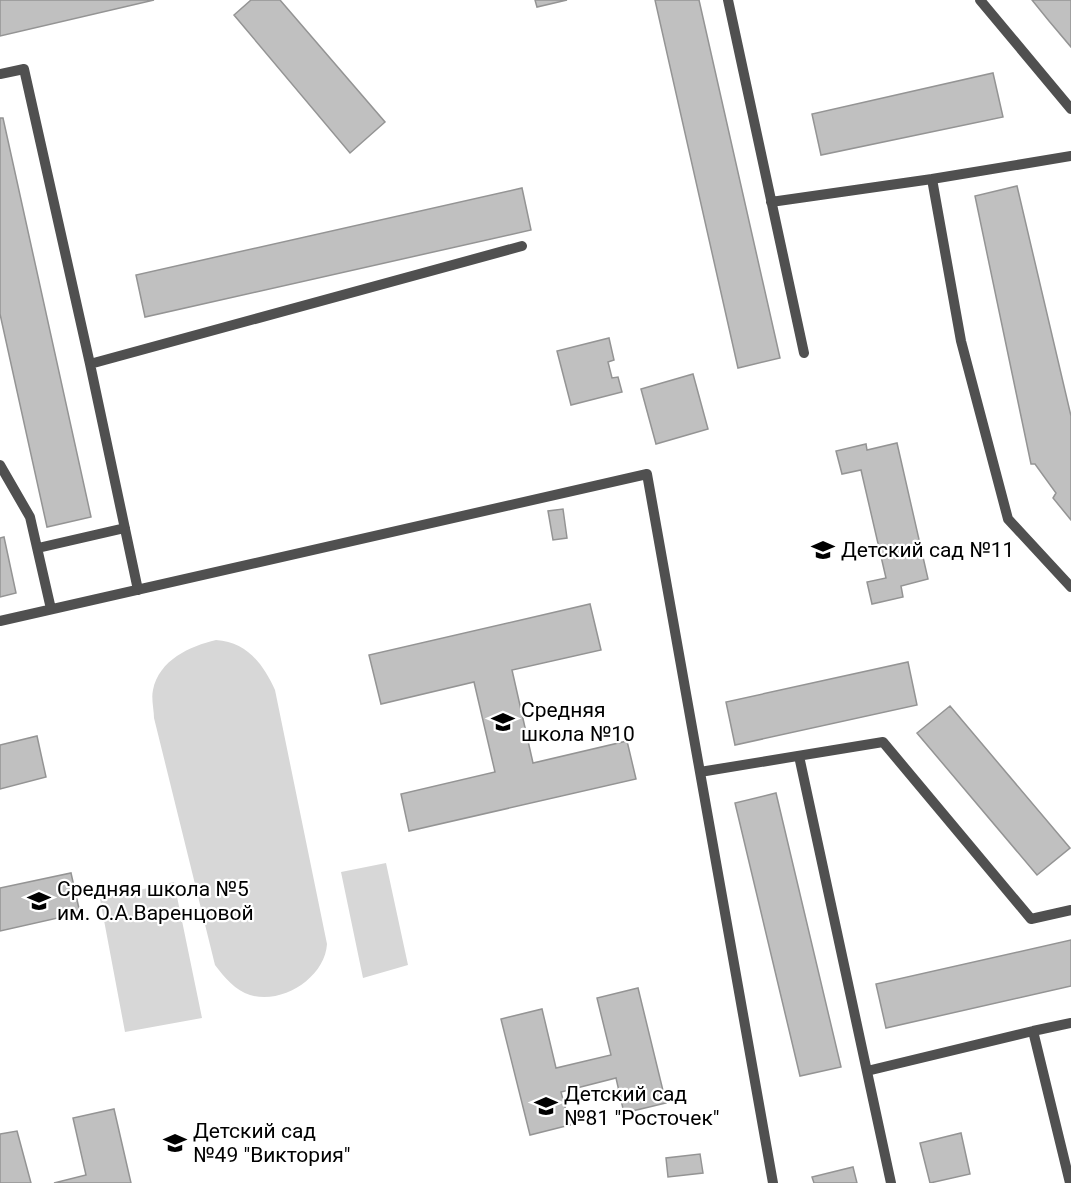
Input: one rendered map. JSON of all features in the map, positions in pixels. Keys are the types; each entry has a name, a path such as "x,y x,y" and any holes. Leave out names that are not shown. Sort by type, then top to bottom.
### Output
{"lane":[{"path":"728,0 804,353"},
{"path":"980,0 1071,109"},
{"path":"0,74 24,69 138,590"},
{"path":"771,202 1071,156"},
{"path":"932,179 961,341 1008,519 1071,587"},
{"path":"90,364 522,246"},
{"path":"0,465 30,517 51,609"},
{"path":"0,621 647,474 773,1183"},
{"path":"38,548 125,528"},
{"path":"700,772 883,742 1031,919 1071,910"},
{"path":"799,756 891,1183"},
{"path":"867,1071 1033,1030 1071,1023"},
{"path":"1033,1030 1070,1183"}],"shaded area":[{"path":"216,640 237,645 253,656 275,690 327,944 319,967 310,977 300,986 276,996 263,997 245,993 231,983 215,965 154,718 152,693 156,679 162,670 186,651"},
{"path":"386,863 408,965 363,978 341,872"},
{"path":"174,882 202,1018 125,1032 100,899"}],"building":[{"path":"0,0 154,0 0,36"},
{"path":"251,0 280,0 385,122 350,153 234,15"},
{"path":"535,0 567,0 537,7"},
{"path":"655,0 699,0 780,358 738,368"},
{"path":"1032,0 1071,0 1071,47 1049,21"},
{"path":"993,73 1003,117 821,155 812,114"},
{"path":"0,118 3,118 91,517 47,527 0,314"},
{"path":"1017,186 1071,416 1071,520 1053,498 1056,493 1035,464 1031,464 975,196"},
{"path":"522,188 531,230 145,317 136,275"},
{"path":"609,338 614,360 608,362 612,378 618,377 622,392 571,405 557,351"},
{"path":"693,374 708,429 656,444 641,389"},
{"path":"897,443 928,579 901,586 903,597 872,604 867,582 886,578 861,470 842,474 836,451 866,444 867,450"},
{"path":"563,509 567,538 553,540 548,511"},
{"path":"4,537 16,593 0,597 0,538"},
{"name":"Средняя школа №10","path":"590,604 601,650 512,670 533,763 627,741 636,779 409,831 401,794 495,772 474,682 381,704 369,655"},
{"path":"908,662 917,705 735,745 726,702"},
{"path":"950,706 1070,848 1037,875 917,733"},
{"path":"37,736 46,777 0,789 0,745"},
{"path":"776,793 841,1067 800,1076 735,803"},
{"name":"Средняя школа №5 им. О.А.Варенцовой","path":"71,873 80,913 0,931 0,888"},
{"path":"1071,940 1071,986 886,1028 876,984"},
{"path":"638,988 666,1103 624,1113 616,1078 561,1092 570,1125 530,1135 501,1019 542,1009 556,1068 611,1055 597,998"},
{"path":"114,1109 131,1183 54,1183 86,1175 73,1118"},
{"path":"17,1131 31,1183 0,1183 0,1134"},
{"path":"961,1133 970,1174 930,1183 920,1143"},
{"path":"700,1154 703,1173 668,1177 666,1158"},
{"path":"853,1167 857,1183 814,1183 812,1177"}],"place":[{"name":"Детский сад №11","path":"823,550"},
{"name":"Средняя школа №10","path":"503,722"},
{"name":"Средняя школа №5 им. О.А.Варенцовой","path":"39,901"},
{"name":"Детский сад №81 \"Росточек\"","path":"546,1106"},
{"name":"Детский сад №49 \"Виктория\"","path":"175,1143"}]}
